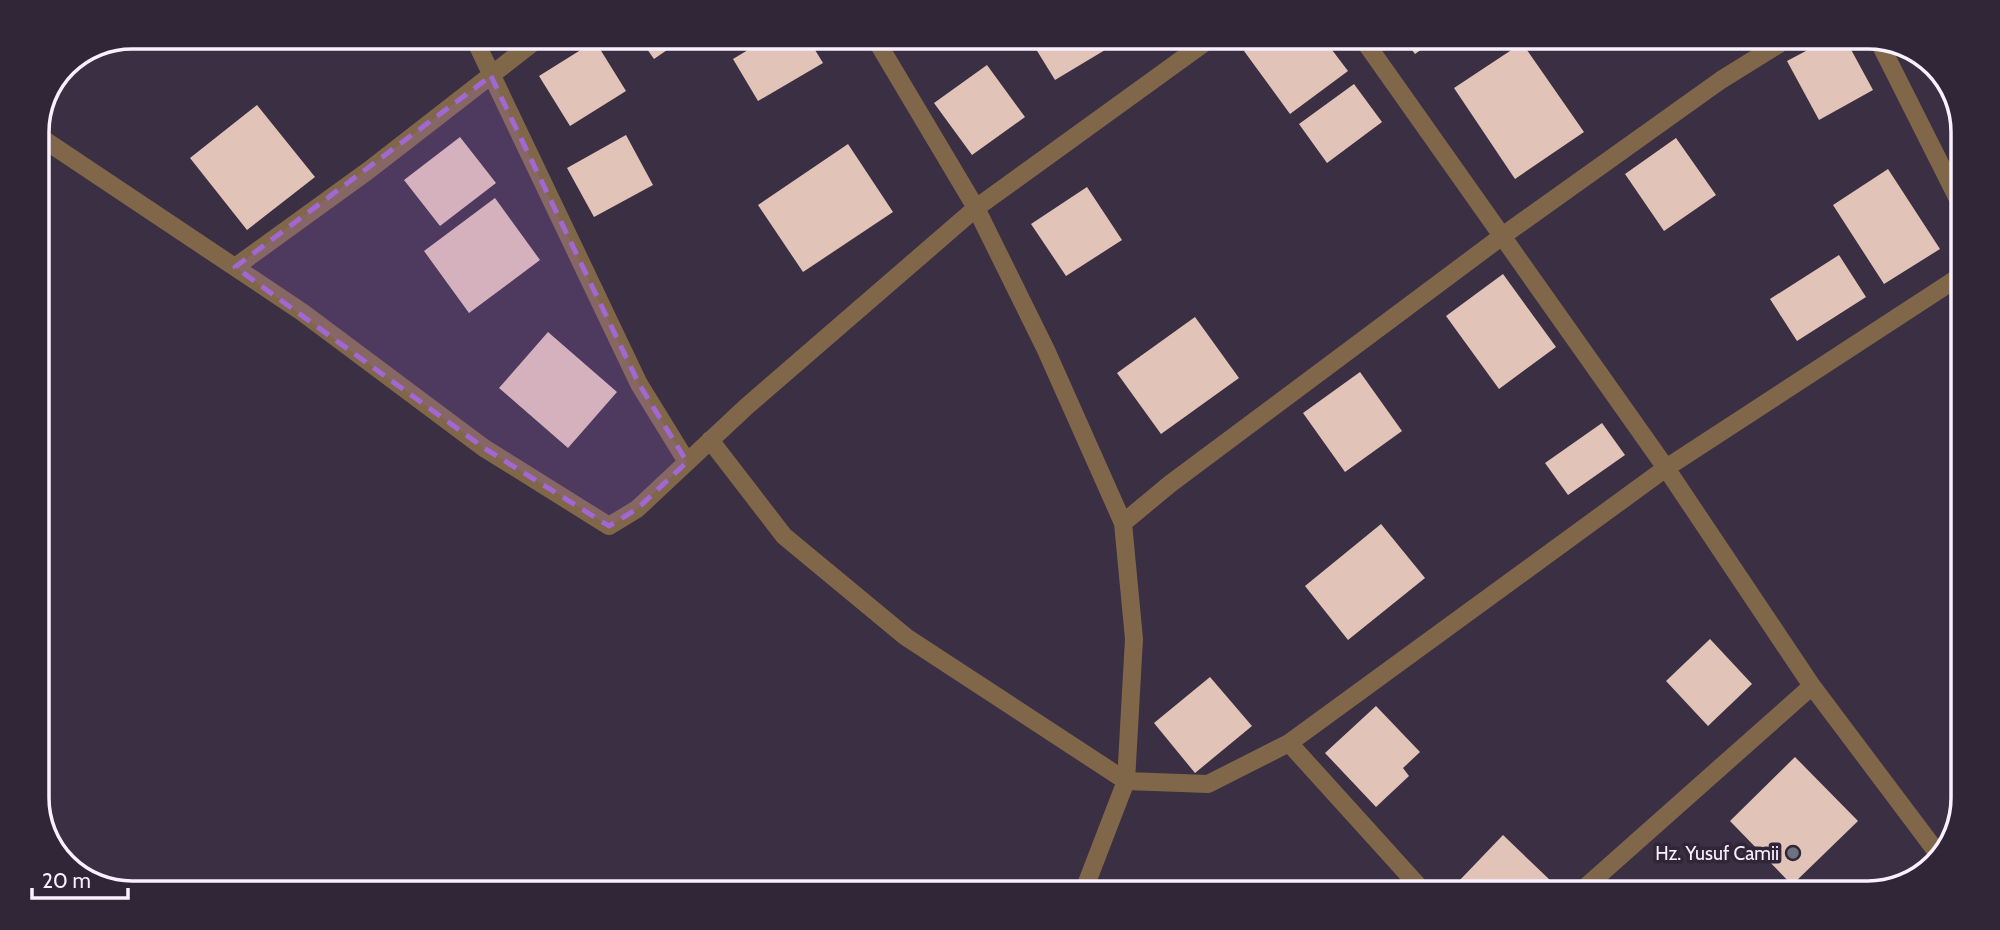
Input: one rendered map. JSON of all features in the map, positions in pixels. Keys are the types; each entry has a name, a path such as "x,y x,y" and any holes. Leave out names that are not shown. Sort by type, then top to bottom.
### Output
{"street":[{"path":"479,49 639,384 687,462"},
{"path":"236,267 369,170 524,49"},
{"path":"881,49 976,208 1046,350 1123,523 1134,639 1126,781 1087,881"},
{"path":"49,143 302,312 484,448 609,526 637,509 710,440 976,208 1196,49"},
{"path":"1370,49 1666,468 1812,686 1934,848"},
{"path":"1123,523 1170,484 1501,237 1721,80 1772,49"},
{"path":"1883,51 1951,185"},
{"path":"710,440 784,536 906,637 1126,781 1208,784 1289,743 1666,468 1951,282"},
{"path":"1592,881 1812,686"},
{"path":"1289,743 1414,881"}],"highlighted area":[{"path":"491,76 639,384 687,462 637,509 609,526 484,448 235,267"}],"building":[{"path":"582,49 600,49 626,91 570,126 539,76"},
{"path":"647,49 668,49 654,59"},
{"path":"750,49 814,49 823,63 758,101 733,59"},
{"path":"1036,49 1107,49 1055,80"},
{"path":"1331,49 1348,71 1290,114 1244,51"},
{"path":"1513,49 1526,49 1584,132 1515,179 1454,88"},
{"path":"1810,49 1851,49 1873,90 1819,120 1787,61"},
{"path":"987,65 1025,117 972,155 934,103"},
{"path":"1354,84 1382,122 1327,163 1299,124"},
{"path":"257,105 315,177 247,230 190,158"},
{"path":"626,135 653,185 594,217 567,168"},
{"path":"460,137 496,183 440,226 404,180"},
{"path":"1676,138 1716,195 1664,231 1625,174"},
{"path":"848,144 893,212 803,272 758,205"},
{"path":"1888,169 1940,249 1884,284 1833,205"},
{"path":"1087,187 1122,240 1066,276 1031,224"},
{"path":"495,198 540,260 469,313 424,251"},
{"path":"1839,255 1866,297 1797,341 1770,299"},
{"path":"1503,274 1556,347 1499,389 1446,316"},
{"path":"1195,317 1239,378 1161,434 1117,373"},
{"path":"548,332 617,392 568,448 499,388"},
{"path":"1360,372 1402,431 1345,472 1303,413"},
{"path":"1602,423 1625,455 1568,495 1545,463"},
{"path":"1381,524 1425,578 1348,640 1305,586"},
{"path":"1710,639 1752,684 1708,726 1666,681"},
{"path":"1210,677 1252,726 1195,773 1154,723"},
{"path":"1376,706 1420,752 1403,768 1409,776 1376,807 1325,753"},
{"name":"Hz. Yusuf Camii","path":"1795,757 1858,821 1796,881 1788,881 1730,821"},
{"path":"1503,835 1551,881 1459,881"}],"place":[{"name":"Hz. Yusuf Camii","path":"1793,853"}]}
